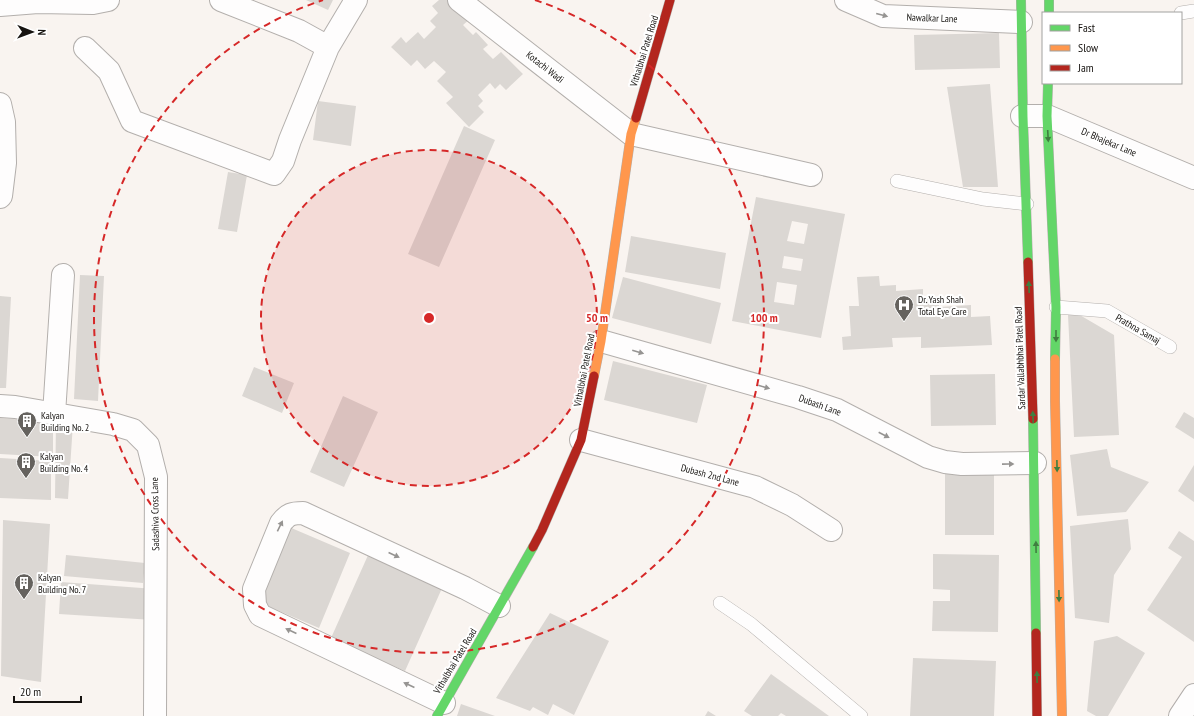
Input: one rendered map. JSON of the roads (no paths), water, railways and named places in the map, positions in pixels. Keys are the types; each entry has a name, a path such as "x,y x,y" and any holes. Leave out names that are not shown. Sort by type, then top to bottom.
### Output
{"main road":[{"name":"Vithalbhai Patel Road","path":"440,709 542,530 581,440 601,341 631,134 670,0"},
{"name":"Sardar Vallabhbhai Patel Road","path":"1022,0 1022,116 1027,204 1035,463 1037,716"},
{"path":"1049,0 1049,12"},
{"path":"1048,84 1047,116 1056,307 1055,401 1062,716"}],"street":[{"path":"0,5 38,2 93,3 108,0"},
{"path":"221,0 300,31 328,47"},
{"path":"85,48 109,71 132,121 274,174 284,161 290,140 328,47 356,0"},
{"name":"Kotachi Wadi","path":"459,0 631,134"},
{"name":"Nawalkar Lane","path":"846,0 883,16 1021,22"},
{"path":"0,104 4,122 5,156 0,197"},
{"name":"Dr Bhajekar Lane","path":"1022,116 1047,116 1194,178"},
{"path":"631,134 811,175"},
{"path":"54,414 63,275"},
{"name":"Dubash Lane","path":"601,341 798,397 837,410 928,457 945,462 962,464 1035,463"},
{"name":"Sadashiva Cross Lane","path":"0,406 113,424 133,430 148,444 156,477 155,716"},
{"name":"Dubash 2nd Lane","path":"581,440 755,487 792,504 831,530"},
{"path":"440,709 260,615 255,605 254,589 281,523 287,515 303,513 465,588 499,606"},
{"path":"1180,716 1194,695"}],"lane":[{"path":"1182,13 1194,11"},
{"path":"897,181 982,199 1027,204"},
{"name":"Prathna Samaj","path":"1056,307 1107,311 1170,347"},
{"path":"720,604 751,624 861,716"}],"place":[{"name":"Dr. Yash Shah Total Eye Care","path":"904,322"},
{"name":"Kalyan Building No. 2","path":"27,438"},
{"name":"Kalyan Building No. 4","path":"26,479"},
{"name":"Kalyan Building No. 7","path":"24,600"}]}
